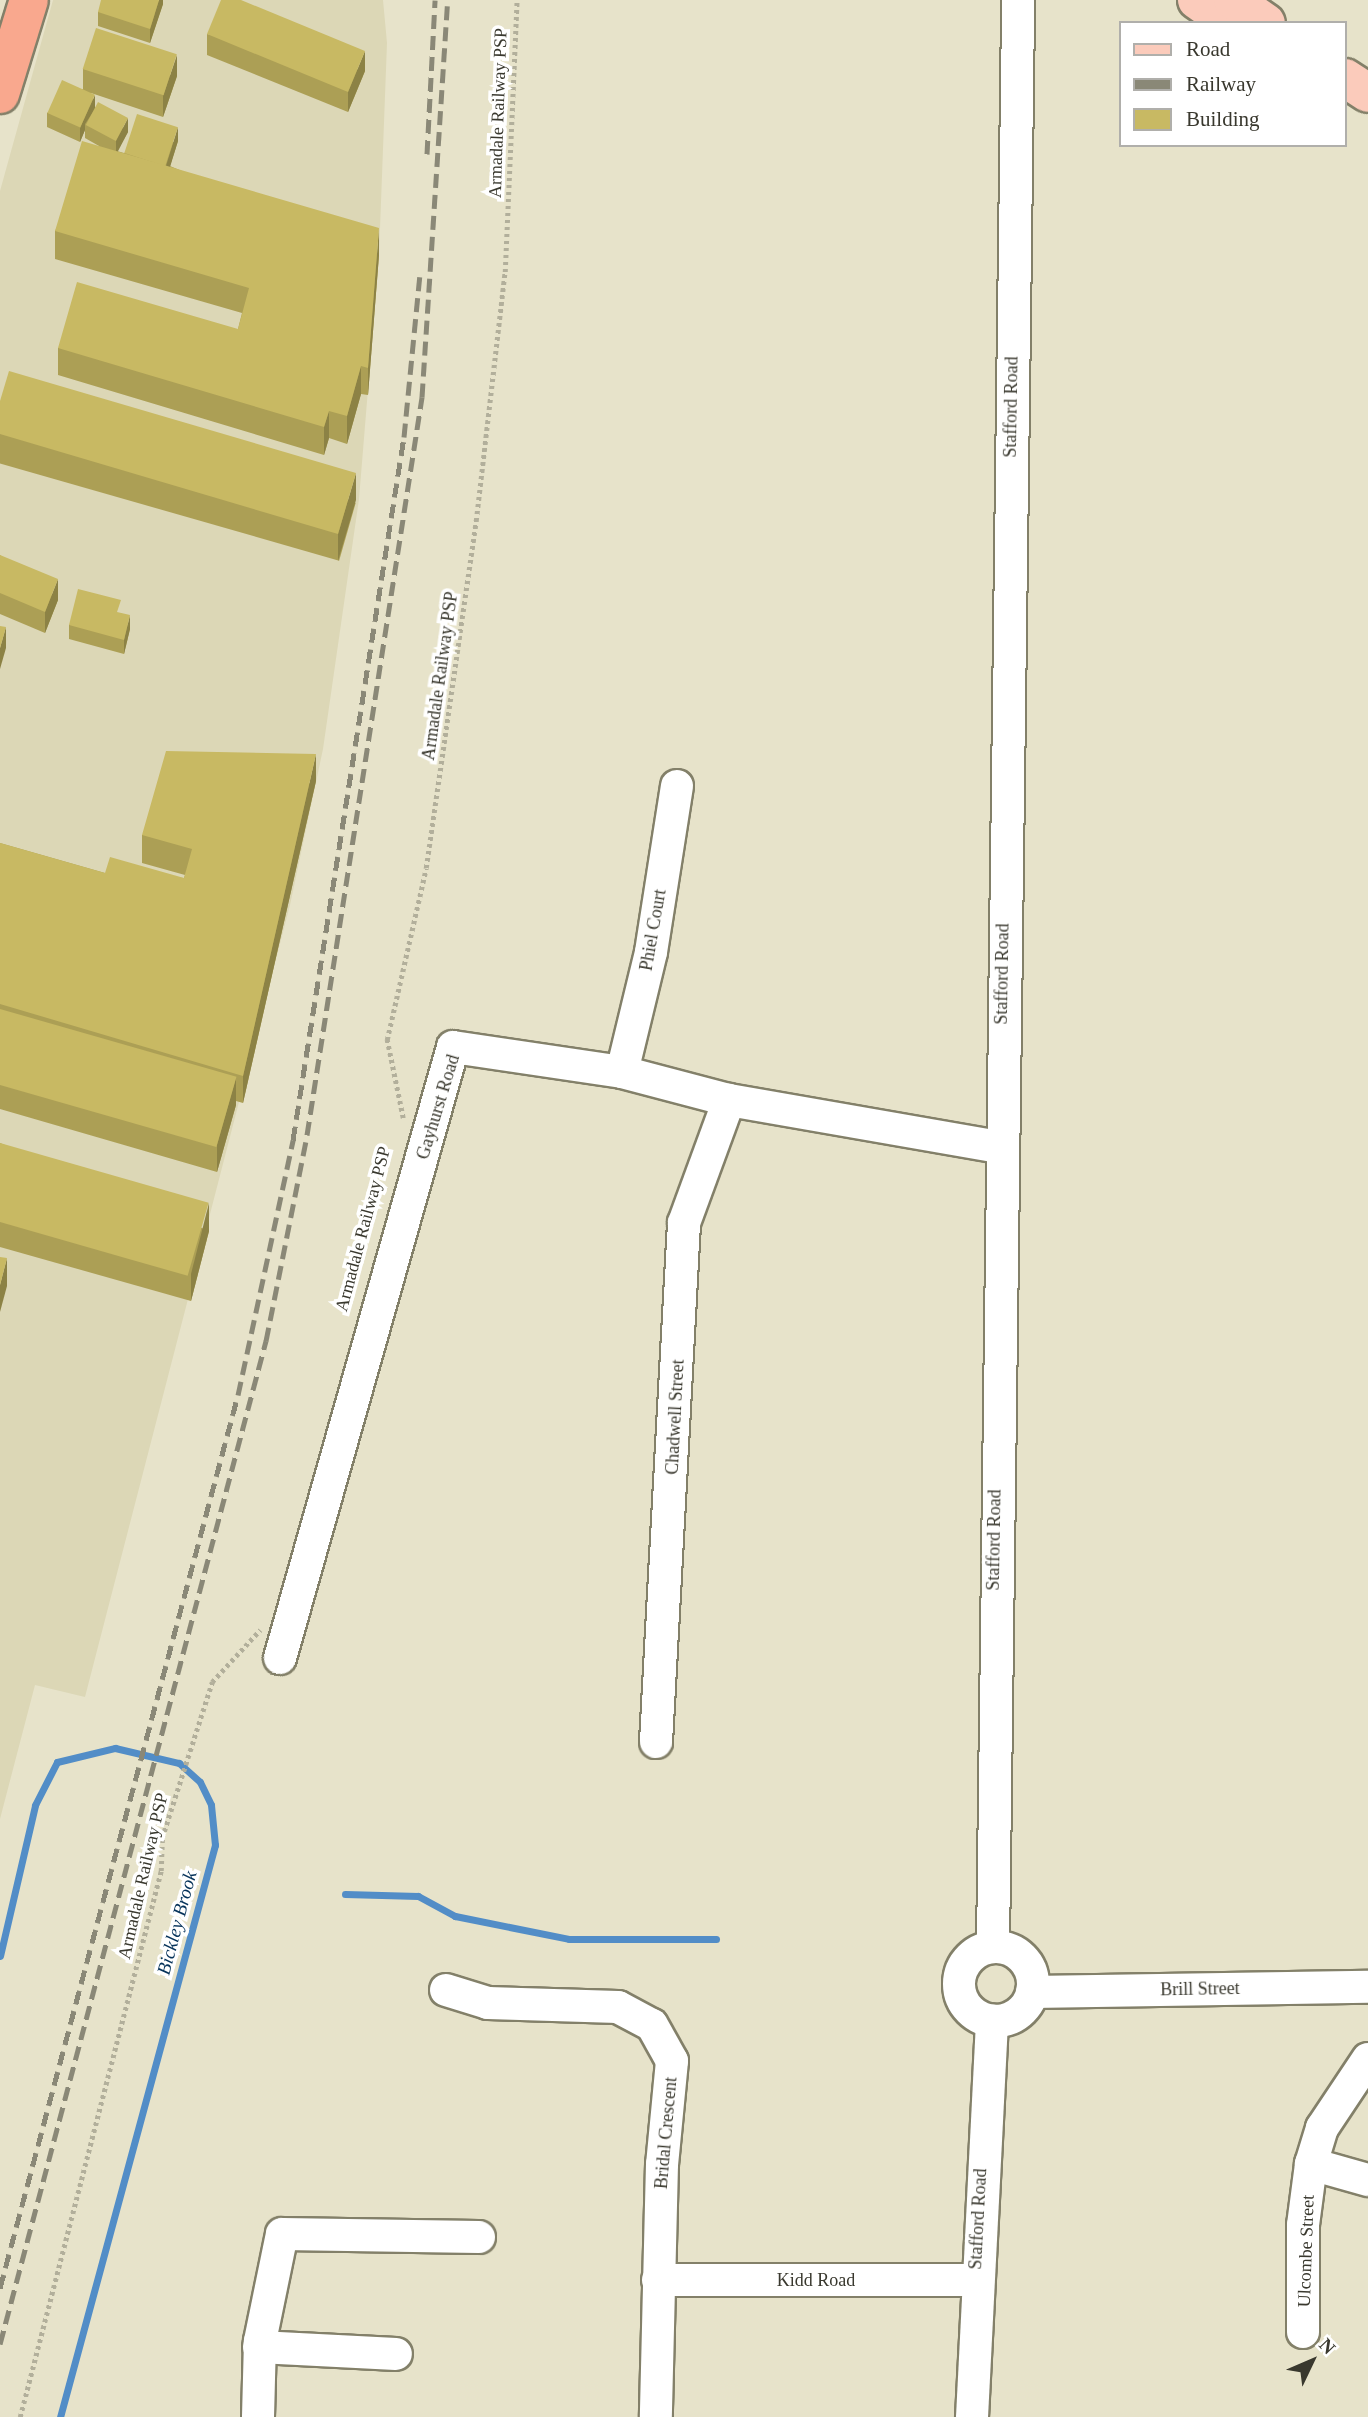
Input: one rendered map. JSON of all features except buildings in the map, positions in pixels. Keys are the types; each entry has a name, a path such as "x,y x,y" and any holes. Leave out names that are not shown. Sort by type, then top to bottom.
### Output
{"highway":[{"path":"0,13 3,0"},
{"path":"0,94 29,0"}],"main road":[{"path":"1197,0 1227,21"},
{"path":"1233,0 1263,21"},
{"path":"1347,79 1368,93"},
{"path":"1347,104 1368,118"}],"street":[{"name":"Stafford Road","path":"993,1947 999,1147 1018,0"},
{"name":"Phiel Court","path":"622,1072 651,952 677,786"},
{"name":"Gayhurst Road","path":"280,1658 453,1048 622,1072 729,1100 999,1147"},
{"name":"Chadwell Street","path":"656,1742 684,1223 729,1100"},
{"path":"993,1947 1025,1961 1032,1992 1017,2015 992,2021 972,2012 959,1990 966,1962 993,1947"},
{"name":"Brill Street","path":"1032,1992 1368,1987"},
{"name":"Bridal Crescent","path":"446,1990 488,2003 618,2007 652,2025 672,2061 658,2280 656,2417"},
{"name":"Stafford Road","path":"972,2417 974,2280 992,2021"},
{"name":"Ulcombe Street","path":"1303,2332 1303,2225 1311,2164 1322,2128 1368,2059"},
{"path":"1311,2164 1368,2180"},
{"path":"258,2417 259,2347 282,2234 480,2237"},
{"name":"Kidd Road","path":"658,2280 974,2280"},
{"path":"259,2347 396,2354"}],"path":[{"name":"Armadale Railway PSP","path":"403,1130 387,1040 426,868 476,521 505,272 517,0"},
{"name":"Armadale Railway PSP","path":"20,2417 172,1808 215,1675 268,1620"}],"shaded area":[{"path":"53,0 383,0 387,43 379,255 359,499 323,749 290,905 85,1697 35,1685 0,1819 0,191"}],"waterway":[{"name":"Bickley Brook","path":"0,1956 35,1805 57,1762 115,1748 179,1763 200,1782 211,1805 215,1845 60,2417"},
{"path":"345,1894 418,1896 455,1916 569,1939 716,1939"}],"railway":[{"path":"427,154 435,0"},
{"path":"0,2344 266,1341 307,1135 422,397 448,0"},
{"path":"0,2288 238,1395 293,1140 404,437 420,273"}]}
